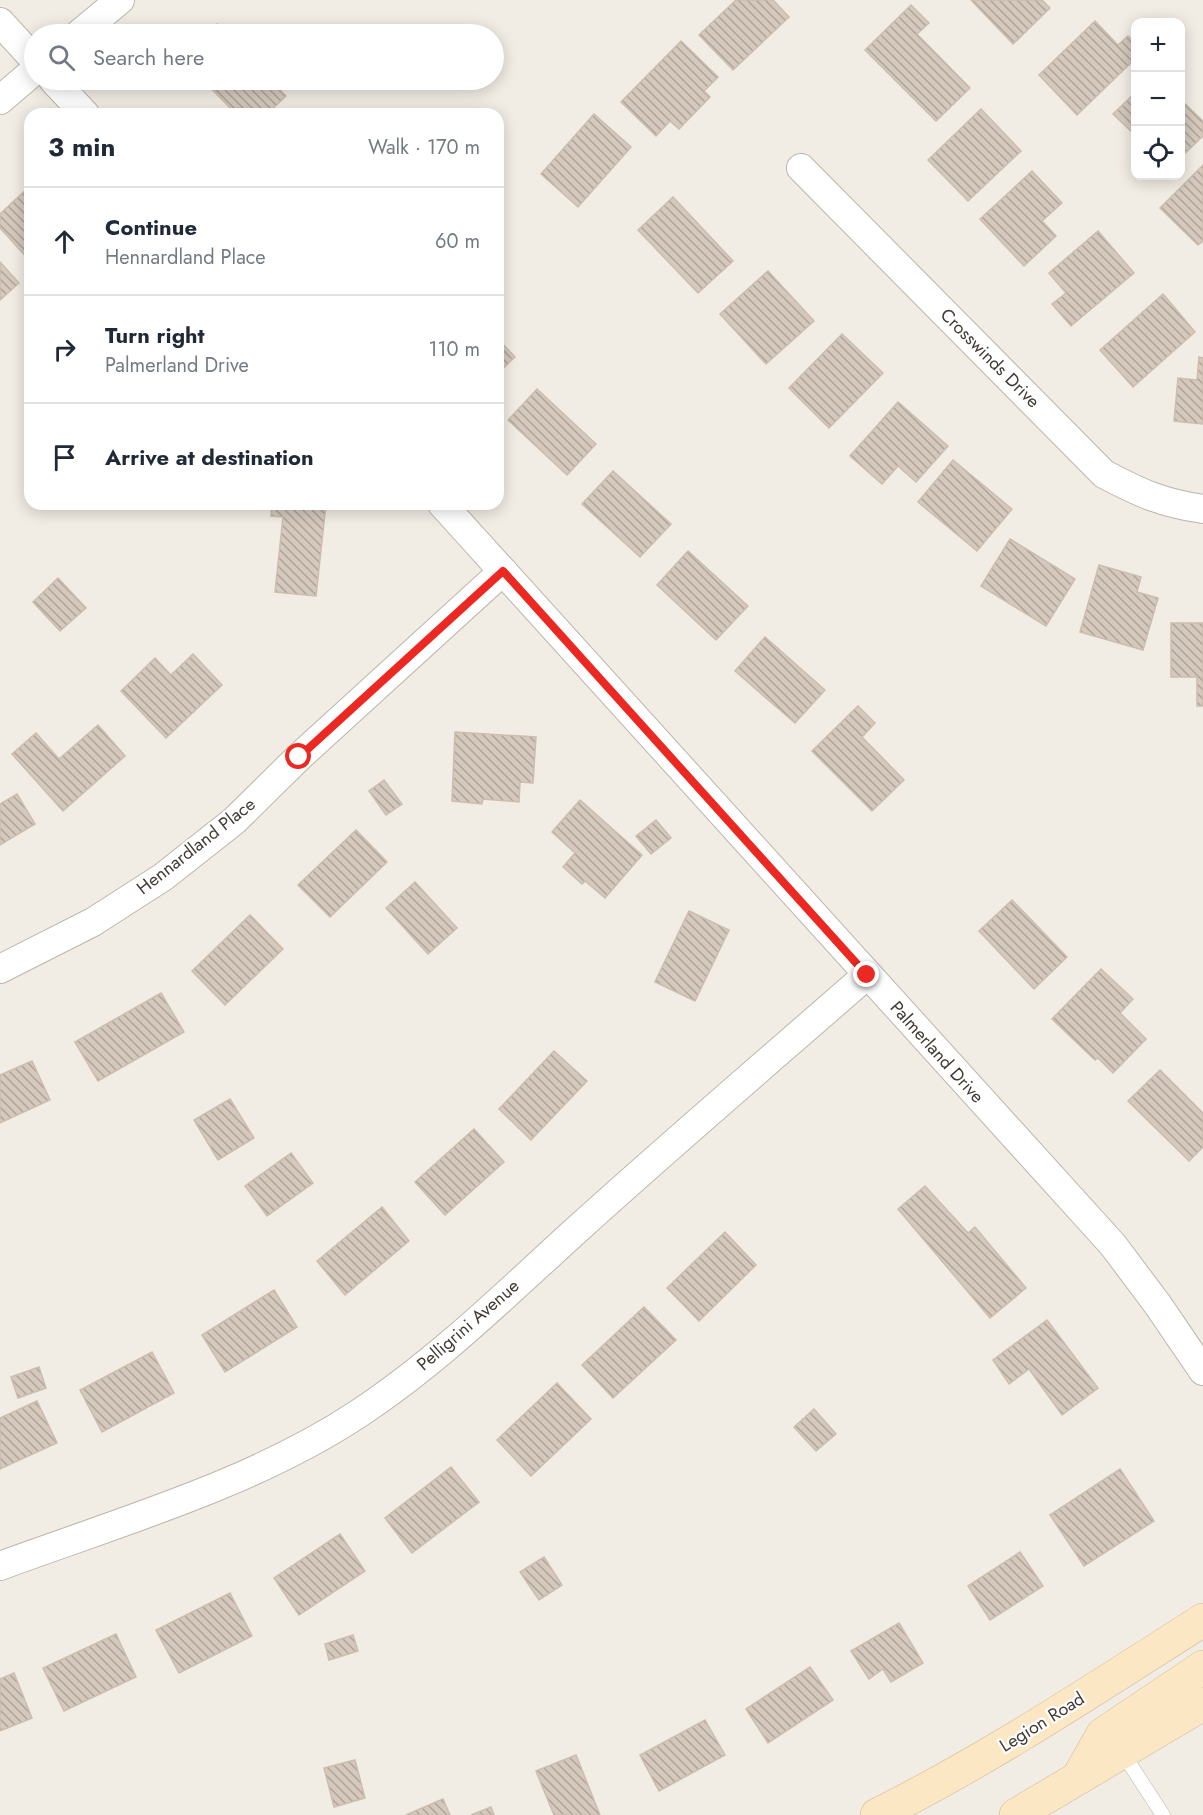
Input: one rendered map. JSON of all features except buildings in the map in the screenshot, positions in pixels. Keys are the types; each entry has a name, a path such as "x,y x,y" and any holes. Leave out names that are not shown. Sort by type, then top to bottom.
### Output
{"main road":[{"name":"Legion Road","path":"877,1815 938,1784 1041,1724 1203,1620"},
{"path":"1078,1778 1103,1734 1203,1667"},
{"path":"1016,1815 1203,1704"}],"street":[{"path":"91,24 120,0"},
{"path":"0,22 24,48"},
{"path":"0,100 24,80"},
{"path":"62,90 79,108"},
{"name":"Crosswinds Drive","path":"801,168 1104,474 1144,495 1181,506 1203,509"},
{"name":"Palmerland Drive","path":"447,510 1113,1245 1203,1371"},
{"name":"Hennardland Place","path":"0,969 93,922 163,877 225,828 299,757 503,571"},
{"name":"Pelligrini Avenue","path":"0,1566 224,1484 300,1448 358,1414 431,1360 625,1186 867,975"}],"lane":[{"path":"1122,1752 1163,1815"}],"route":[{"path":"299,757 503,571 867,975"}]}
